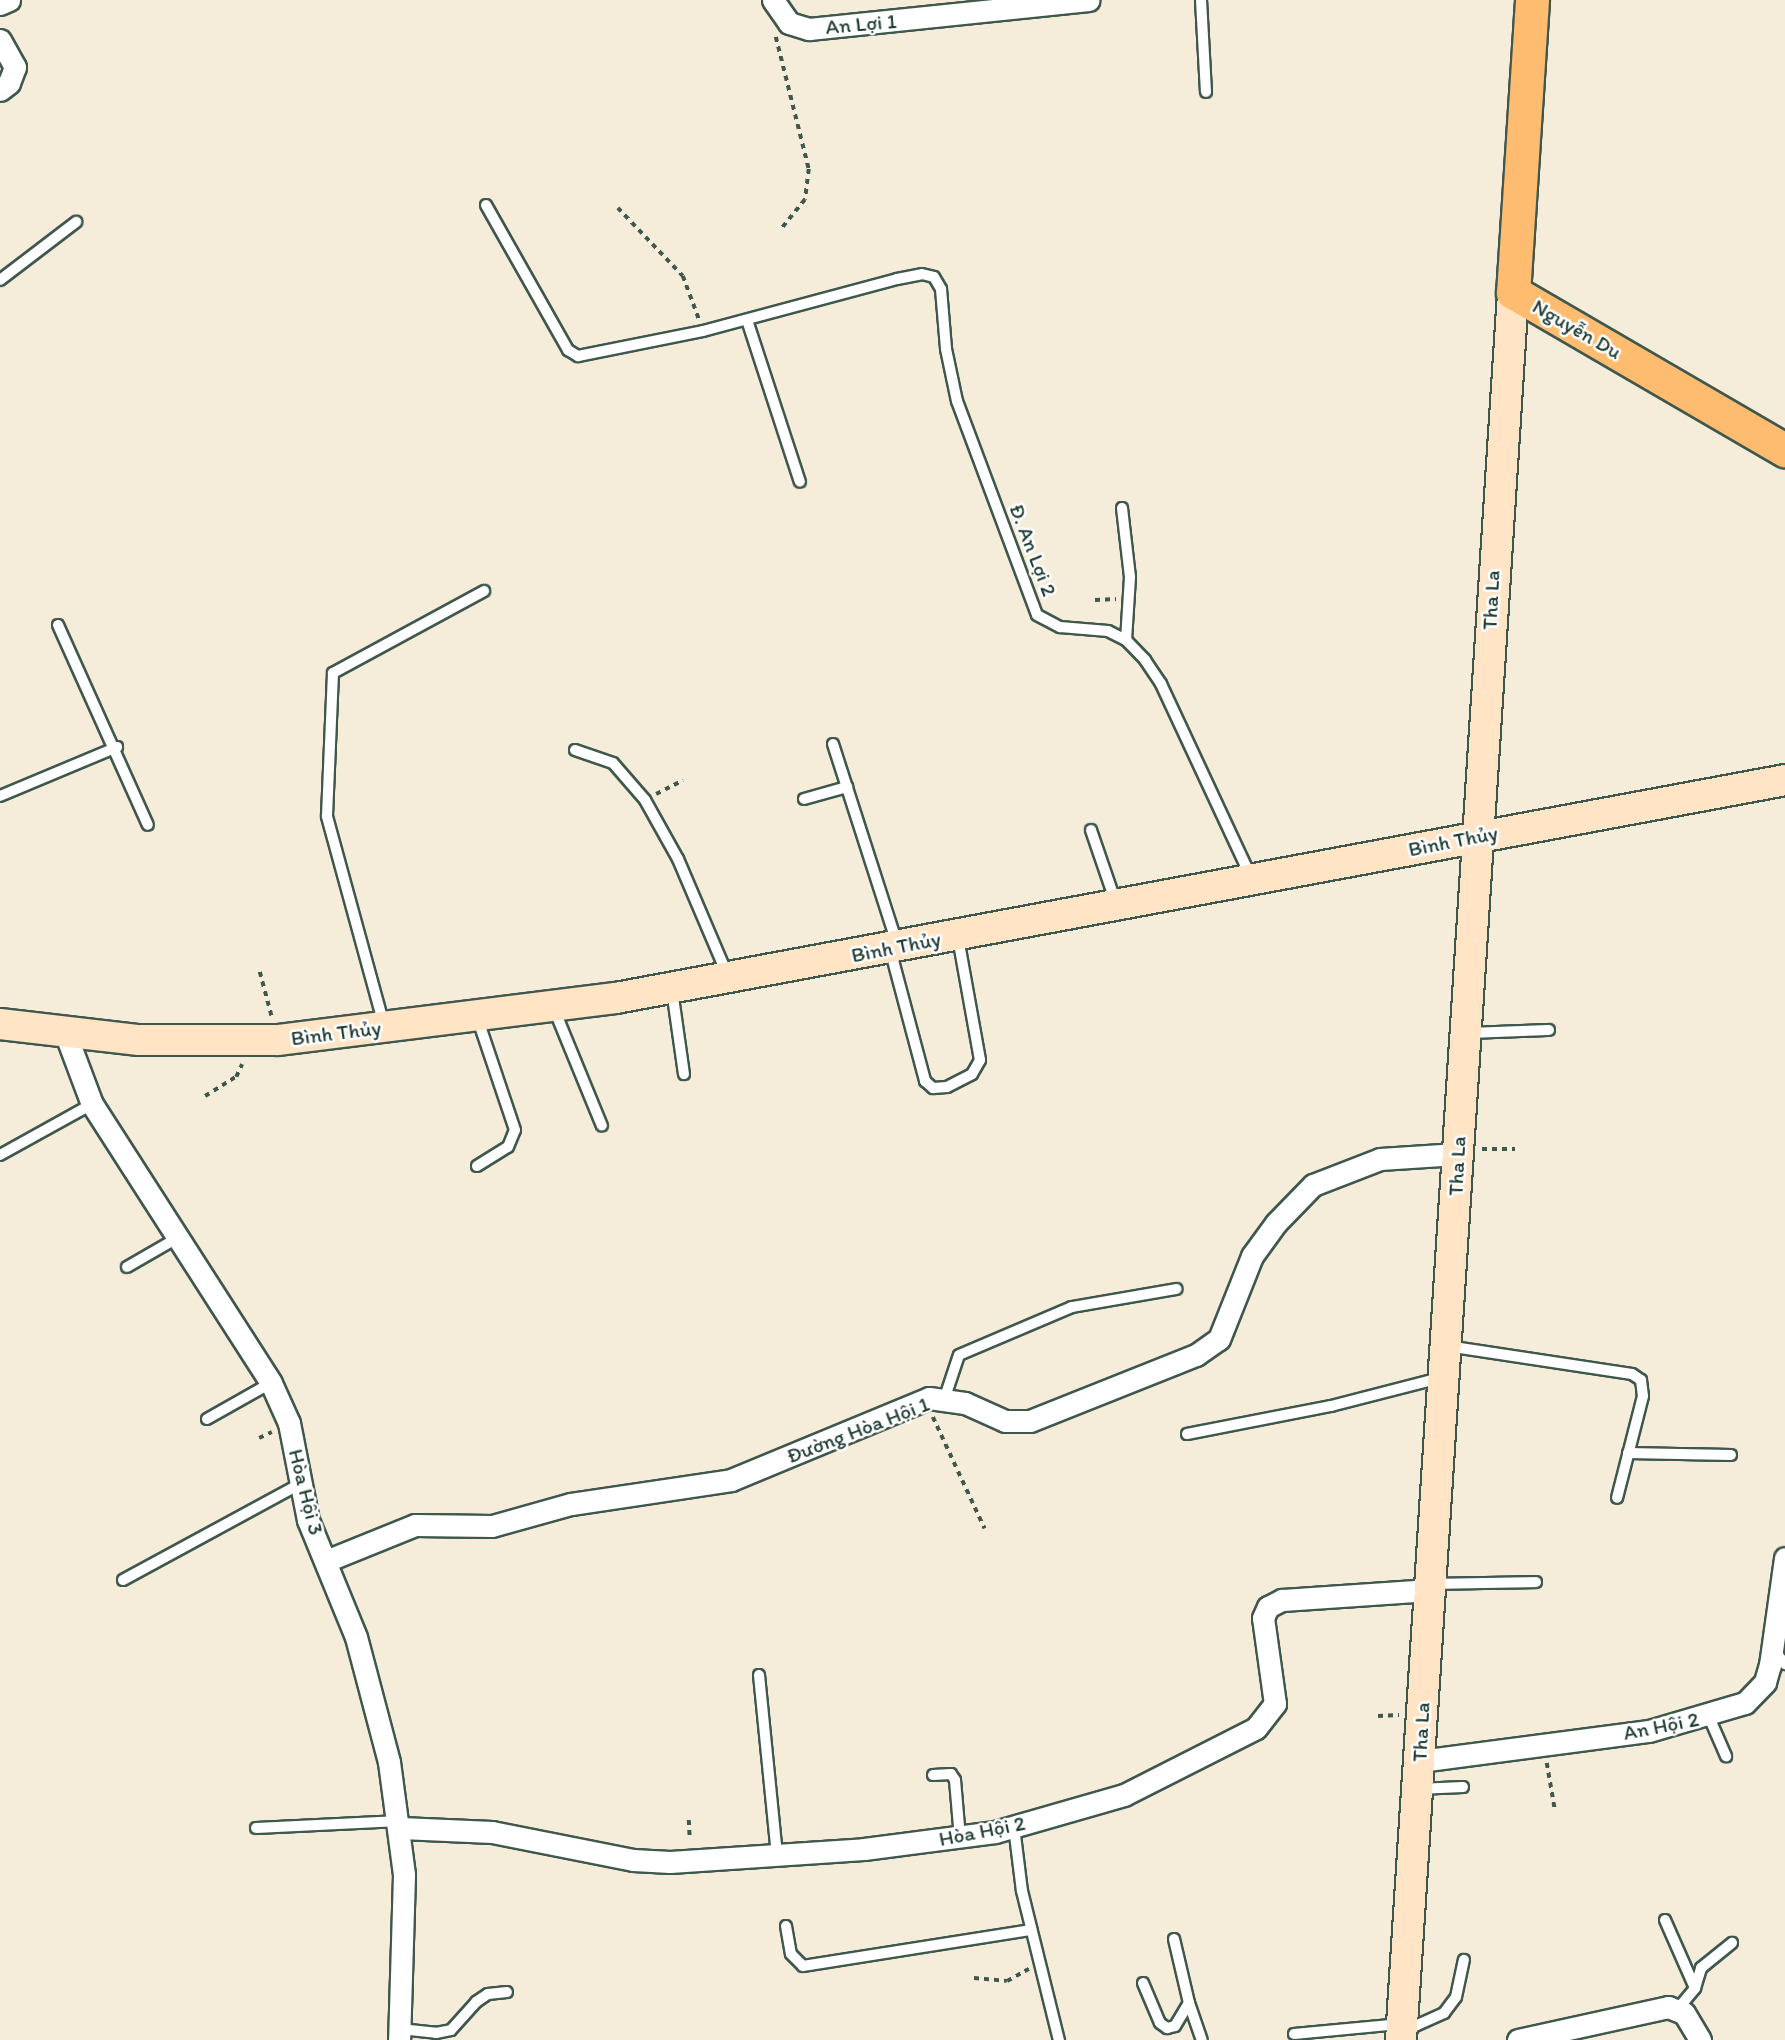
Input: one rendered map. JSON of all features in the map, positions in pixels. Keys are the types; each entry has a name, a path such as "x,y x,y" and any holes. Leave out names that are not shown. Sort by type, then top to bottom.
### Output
{"main road":[{"name":"Nguyễn Du","path":"1532,0 1513,292 1785,450"},
{"name":"Tha La","path":"1402,2032 1419,1775 1427,1587 1446,1376 1477,836 1513,292"},
{"name":"Bình Thủy","path":"0,1024 66,1035 205,1042 265,1040 553,1007 729,980 958,935 1254,882 1477,836 1785,780"}],"street":[{"path":"0,4 9,0"},
{"path":"772,0 789,23"},
{"name":"An Lợi 1","path":"789,23 809,29 977,6 1088,0"},
{"path":"0,40 15,67 9,83 0,90"},
{"name":"Hòa Hội 3","path":"66,1035 92,1104 271,1383 289,1423 308,1520 326,1561 380,1716 400,1825 399,2034"},
{"name":"Đường Hòa Hội 1","path":"326,1561 415,1525 492,1526 571,1504 732,1480 935,1400 965,1403 1005,1420 1030,1421 1196,1355 1219,1339 1260,1245 1313,1185 1380,1159 1458,1151"},
{"name":"An Hội 2","path":"1419,1775 1544,1744 1649,1731 1709,1717 1756,1694 1780,1657 1785,1558"},
{"name":"Hòa Hội 2","path":"400,1825 492,1832 634,1860 670,1862 960,1838 1014,1827 1124,1795 1256,1728 1275,1704 1263,1618 1268,1607 1282,1600 1427,1587"},
{"path":"1518,2040 1651,2010 1676,2011 1696,2027 1700,2040"}],"lane":[{"path":"1201,0 1206,92"},
{"path":"486,205 568,350 578,356 747,320 800,482"},
{"path":"0,280 76,222"},
{"name":"Đ. An Lợi 2","path":"747,320 922,274 934,277 942,289 949,378 1037,615 1060,627 1108,631 1126,640"},
{"path":"1122,508 1129,598 1126,640 1161,684 1254,882"},
{"path":"384,1027 327,816 334,673 484,591"},
{"path":"58,625 117,747 148,825"},
{"path":"833,744 894,947 925,1081 933,1088 947,1087 972,1074 980,1060 958,935"},
{"path":"0,796 117,747"},
{"path":"575,750 613,763 645,800 678,859 729,980"},
{"path":"804,799 847,788"},
{"path":"1091,830 1117,907"},
{"path":"671,990 684,1074"},
{"path":"553,1007 602,1126"},
{"path":"477,1017 515,1130 508,1147 477,1166"},
{"path":"1465,1033 1549,1030"},
{"path":"0,1155 92,1104"},
{"path":"127,1267 179,1237"},
{"path":"935,1400 959,1355 1072,1307 1176,1289"},
{"path":"1447,1346 1633,1374 1641,1380 1643,1396 1617,1498"},
{"path":"1187,1434 1320,1408 1446,1376"},
{"path":"207,1419 271,1383"},
{"path":"1628,1453 1731,1455"},
{"path":"123,1580 300,1484"},
{"path":"1427,1587 1536,1581"},
{"path":"759,1675 776,1854"},
{"path":"1709,1717 1726,1756"},
{"path":"933,1775 951,1773 955,1780 960,1838"},
{"path":"1419,1775 1463,1787"},
{"path":"256,1828 400,1825"},
{"path":"1014,1827 1031,1930 1059,2040"},
{"path":"1665,1920 1695,1988"},
{"path":"786,1926 791,1954 803,1966 1031,1930"},
{"path":"1174,1939 1189,2003 1202,2040"},
{"path":"1676,2011 1695,1988 1701,1968 1732,1943"},
{"path":"1294,2034 1402,2032 1430,2023 1444,2013 1456,1997 1464,1960"},
{"path":"1143,1983 1160,2023 1167,2028 1175,2026 1189,2003"},
{"path":"399,2034 451,2030 476,2002 488,1994 507,1992"}],"path":[{"path":"782,228 805,200 809,169 775,39 789,23"},
{"path":"618,208 683,276 703,331"},
{"path":"1095,600 1129,598"},
{"path":"645,800 683,780"},
{"path":"205,1096 236,1077 265,1040 260,972"},
{"path":"1458,1151 1515,1149"},
{"path":"935,1400 985,1529"},
{"path":"1544,1744 1555,1810"},
{"path":"975,1978 1018,1978 1038,1957"}]}
